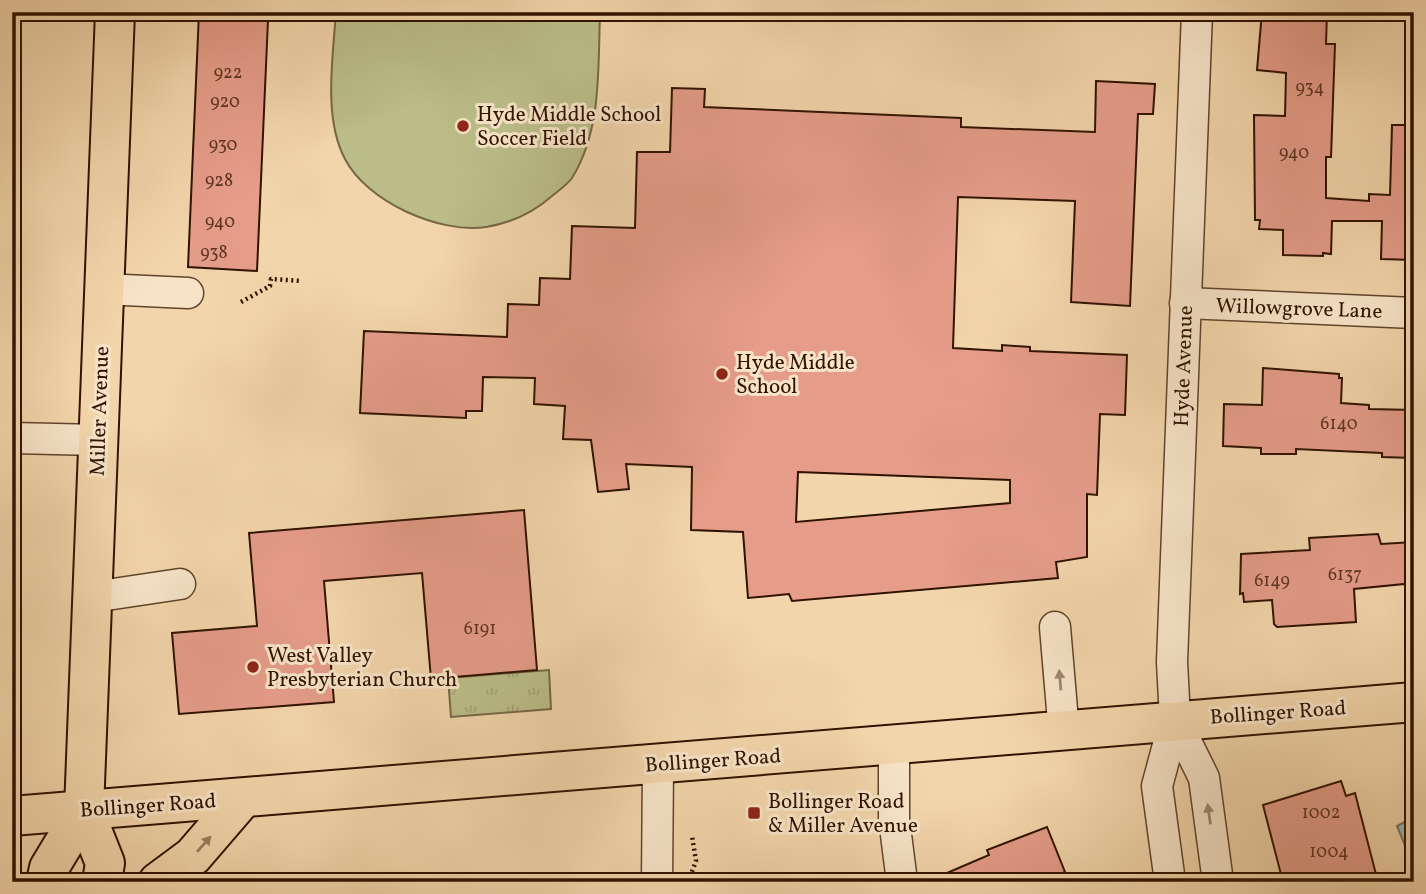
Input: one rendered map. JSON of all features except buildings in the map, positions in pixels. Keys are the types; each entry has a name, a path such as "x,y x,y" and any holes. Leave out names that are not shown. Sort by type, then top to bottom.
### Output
{"main road":[{"name":"Miller Avenue","path":"102,882 105,863 84,810 115,12"},
{"name":"Bollinger Road","path":"12,816 1064,733 1175,719 1414,702"},
{"path":"158,882 193,856 243,798"},
{"name":"Miller Avenue","path":"46,882 49,868 84,810"}],"street":[{"name":"Hyde Avenue","path":"1170,882 1157,786 1175,719 1172,662 1196,12"},
{"path":"103,289 188,293"},
{"name":"Willowgrove Lane","path":"1185,303 1414,313"},
{"path":"12,438 98,440"},
{"path":"93,597 180,584"},
{"path":"1055,626 1064,733"},
{"name":"Hyde Avenue","path":"1175,719 1204,778 1218,882"},
{"path":"894,746 894,819 902,882"},
{"path":"657,882 658,764"}],"path":[{"path":"242,302 270,286 271,279 302,281"},
{"path":"688,882 695,861 692,836"}],"green space":[{"name":"Hyde Middle School Soccer Field","path":"336,12 600,12 594,119 582,159 572,178 530,212 486,227 468,228 427,220 387,201 355,175 338,143 331,87"},
{"path":"549,670 551,709 451,717 448,678"}],"water":[{"path":"1414,819 1414,868 1397,826"}],"place":[{"name":"Hyde Middle School Soccer Field","path":"463,126"},
{"name":"Hyde Middle School","path":"722,374"},
{"name":"West Valley Presbyterian Church","path":"253,667"},
{"name":"Bollinger Road & Miller Avenue","path":"754,813"}]}
